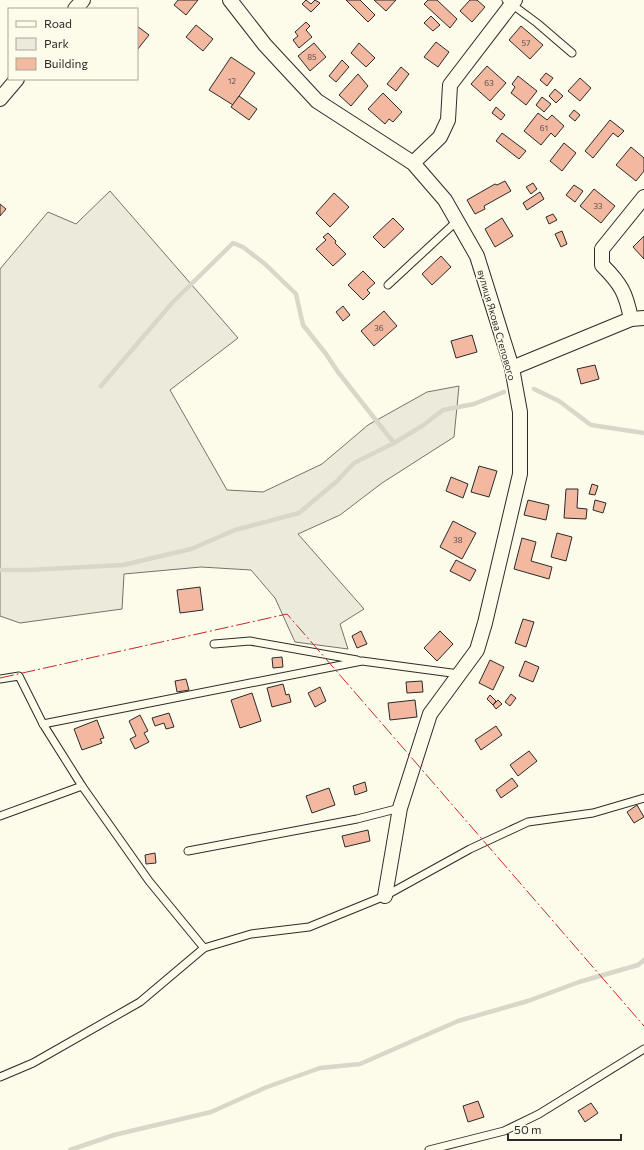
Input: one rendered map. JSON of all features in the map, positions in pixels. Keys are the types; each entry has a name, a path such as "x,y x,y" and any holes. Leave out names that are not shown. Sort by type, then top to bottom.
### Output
{"street":[{"path":"76,8 83,0"},
{"name":"вулиця Якова Степового","path":"230,0 264,45 317,101 412,163 445,200 458,220 477,256 512,368 520,412 520,474 481,637 477,650 430,714 400,808 385,896"},
{"path":"412,163 440,137 448,120 450,85 510,2"},
{"path":"0,99 16,80"},
{"path":"512,368 637,319 615,279 602,265 602,249 644,197"}],"lane":[{"path":"510,2 572,52"},
{"path":"388,285 458,220"},
{"path":"214,644 250,641 362,661 459,674"},
{"path":"43,724 362,661"},
{"path":"0,679 19,676 43,724 82,786 149,881 204,948"},
{"path":"0,816 82,786"},
{"path":"0,1077 33,1063 140,1002 204,948 251,934 309,927 385,896 470,849 528,822 593,813 644,798"},
{"path":"188,852 357,819 400,808"},
{"path":"430,1150 504,1131 539,1114 644,1049"}],"green space":[{"path":"110,191 238,338 170,390 227,490 263,492 322,464 368,425 427,392 459,386 454,437 382,483 340,515 298,534 364,609 340,624 348,649 295,642 275,598 251,570 201,567 124,574 122,609 20,623 0,616 0,269 48,212 76,224"}],"building":[{"path":"178,0 198,0 186,15 174,5"},
{"path":"306,0 311,4 315,0 320,3 311,12 302,4"},
{"path":"346,0 360,0 375,15 368,22"},
{"path":"374,0 396,0 386,11"},
{"path":"428,0 437,0 457,19 450,28 424,4"},
{"path":"470,0 477,0 485,7 472,22 460,11"},
{"path":"431,16 440,25 433,31 424,23"},
{"path":"306,22 310,26 306,30 312,37 299,48 293,40 298,36 295,32"},
{"path":"196,25 213,39 203,51 186,37"},
{"path":"521,26 543,45 530,59 509,40"},
{"path":"138,27 149,35 138,49"},
{"path":"436,42 449,52 438,67 424,57"},
{"path":"314,43 326,57 310,71 298,56"},
{"path":"359,43 375,58 366,67 351,53"},
{"path":"231,57 255,73 233,105 209,90"},
{"path":"342,60 349,67 336,82 329,76"},
{"path":"487,66 506,83 490,101 471,84"},
{"path":"401,67 409,74 396,91 387,84"},
{"path":"546,73 553,78 547,86 540,80"},
{"path":"358,74 368,86 351,106 339,95"},
{"path":"518,76 537,91 526,105 511,93 515,87 512,84"},
{"path":"580,78 591,88 580,101 568,91"},
{"path":"555,89 563,96 556,103 549,96"},
{"path":"383,93 402,112 393,122 389,119 385,124 368,109"},
{"path":"239,96 257,109 249,120 231,107"},
{"path":"542,97 551,104 544,112 536,105"},
{"path":"496,107 505,115 501,120 492,113"},
{"path":"574,110 580,115 575,121 569,116"},
{"path":"538,113 547,120 552,115 564,126 555,137 551,133 541,145 524,131"},
{"path":"610,120 624,131 618,137 613,133 593,158 585,151"},
{"path":"502,133 526,151 519,159 496,141"},
{"path":"564,143 576,153 562,171 550,161"},
{"path":"631,147 644,158 644,171 636,181 616,165"},
{"path":"505,181 511,191 484,206 485,209 475,214 467,200 495,184 497,185"},
{"path":"533,183 537,189 531,194 526,187"},
{"path":"574,185 583,191 575,202 566,195"},
{"path":"594,189 615,206 601,223 580,206"},
{"path":"540,192 544,199 527,210 523,203"},
{"path":"334,193 349,207 330,227 316,213"},
{"path":"0,204 6,209 0,216"},
{"path":"553,214 557,220 549,224 546,217"},
{"path":"393,218 404,229 384,248 373,237"},
{"path":"502,218 513,236 495,247 485,229"},
{"path":"562,231 567,244 561,247 555,234"},
{"path":"328,233 346,254 333,266 316,249 326,240 323,237"},
{"path":"644,236 644,259 633,247"},
{"path":"441,256 451,267 432,285 422,274"},
{"path":"363,271 375,283 367,290 370,293 363,300 348,285"},
{"path":"343,306 350,315 343,321 336,312"},
{"path":"384,311 397,326 374,346 361,331"},
{"path":"472,335 477,352 456,358 451,341"},
{"path":"595,365 599,379 581,384 577,369"},
{"path":"479,466 497,471 489,497 471,492"},
{"path":"451,477 468,484 463,498 446,491"},
{"path":"592,484 598,486 595,495 589,494"},
{"path":"566,489 578,489 577,508 587,509 586,519 564,518"},
{"path":"528,500 549,505 546,520 524,515"},
{"path":"595,500 606,503 603,513 593,510"},
{"path":"453,521 476,533 462,559 440,547"},
{"path":"557,533 572,537 566,561 551,557"},
{"path":"522,538 536,542 531,561 552,567 549,579 514,569"},
{"path":"456,560 476,570 470,581 450,571"},
{"path":"200,587 203,610 180,613 177,590"},
{"path":"523,619 534,622 526,647 515,643"},
{"path":"361,631 367,644 357,648 352,636"},
{"path":"440,631 453,644 437,661 424,648"},
{"path":"282,657 283,667 273,668 272,658"},
{"path":"490,660 504,667 493,690 479,683"},
{"path":"525,661 539,667 533,682 519,676"},
{"path":"186,679 189,690 177,692 175,681"},
{"path":"422,681 423,692 407,693 406,682"},
{"path":"283,684 286,695 289,694 291,702 272,707 267,688"},
{"path":"320,687 326,701 315,707 308,693"},
{"path":"252,693 261,721 240,728 231,700"},
{"path":"511,694 516,698 510,706 505,702"},
{"path":"490,695 496,701 493,705 487,699"},
{"path":"415,700 417,717 390,720 388,703"},
{"path":"498,700 502,704 496,709 493,705"},
{"path":"169,713 174,727 166,729 164,723 155,726 152,718"},
{"path":"140,715 148,731 144,733 149,742 135,749 130,739 136,736 129,721"},
{"path":"97,720 104,738 100,739 102,743 82,750 74,729"},
{"path":"496,726 502,735 481,750 475,740"},
{"path":"529,751 537,761 518,776 510,765"},
{"path":"512,778 518,786 501,798 496,790"},
{"path":"365,782 367,791 355,795 353,786"},
{"path":"329,788 335,805 312,813 306,796"},
{"path":"637,805 644,817 634,823 627,812"},
{"path":"368,830 370,841 345,847 342,836"},
{"path":"155,853 156,863 146,864 145,855"},
{"path":"478,1101 484,1117 468,1122 463,1106"},
{"path":"591,1103 598,1113 585,1122 578,1111"}],"waterway":[{"path":"101,386 173,302 233,243 243,247 265,264 296,294 303,325 394,443"},
{"path":"534,389 559,401 591,425 644,433"},
{"path":"0,570 123,565 191,549 235,530 299,513 336,482 354,463 394,443 422,426 443,410 474,404 504,392"},
{"path":"70,1150 114,1135 211,1112 267,1087 320,1068 360,1064 458,1021 528,1001 579,982 638,965 644,960"}],"power":[{"path":"0,678 287,614 644,1026"}]}
